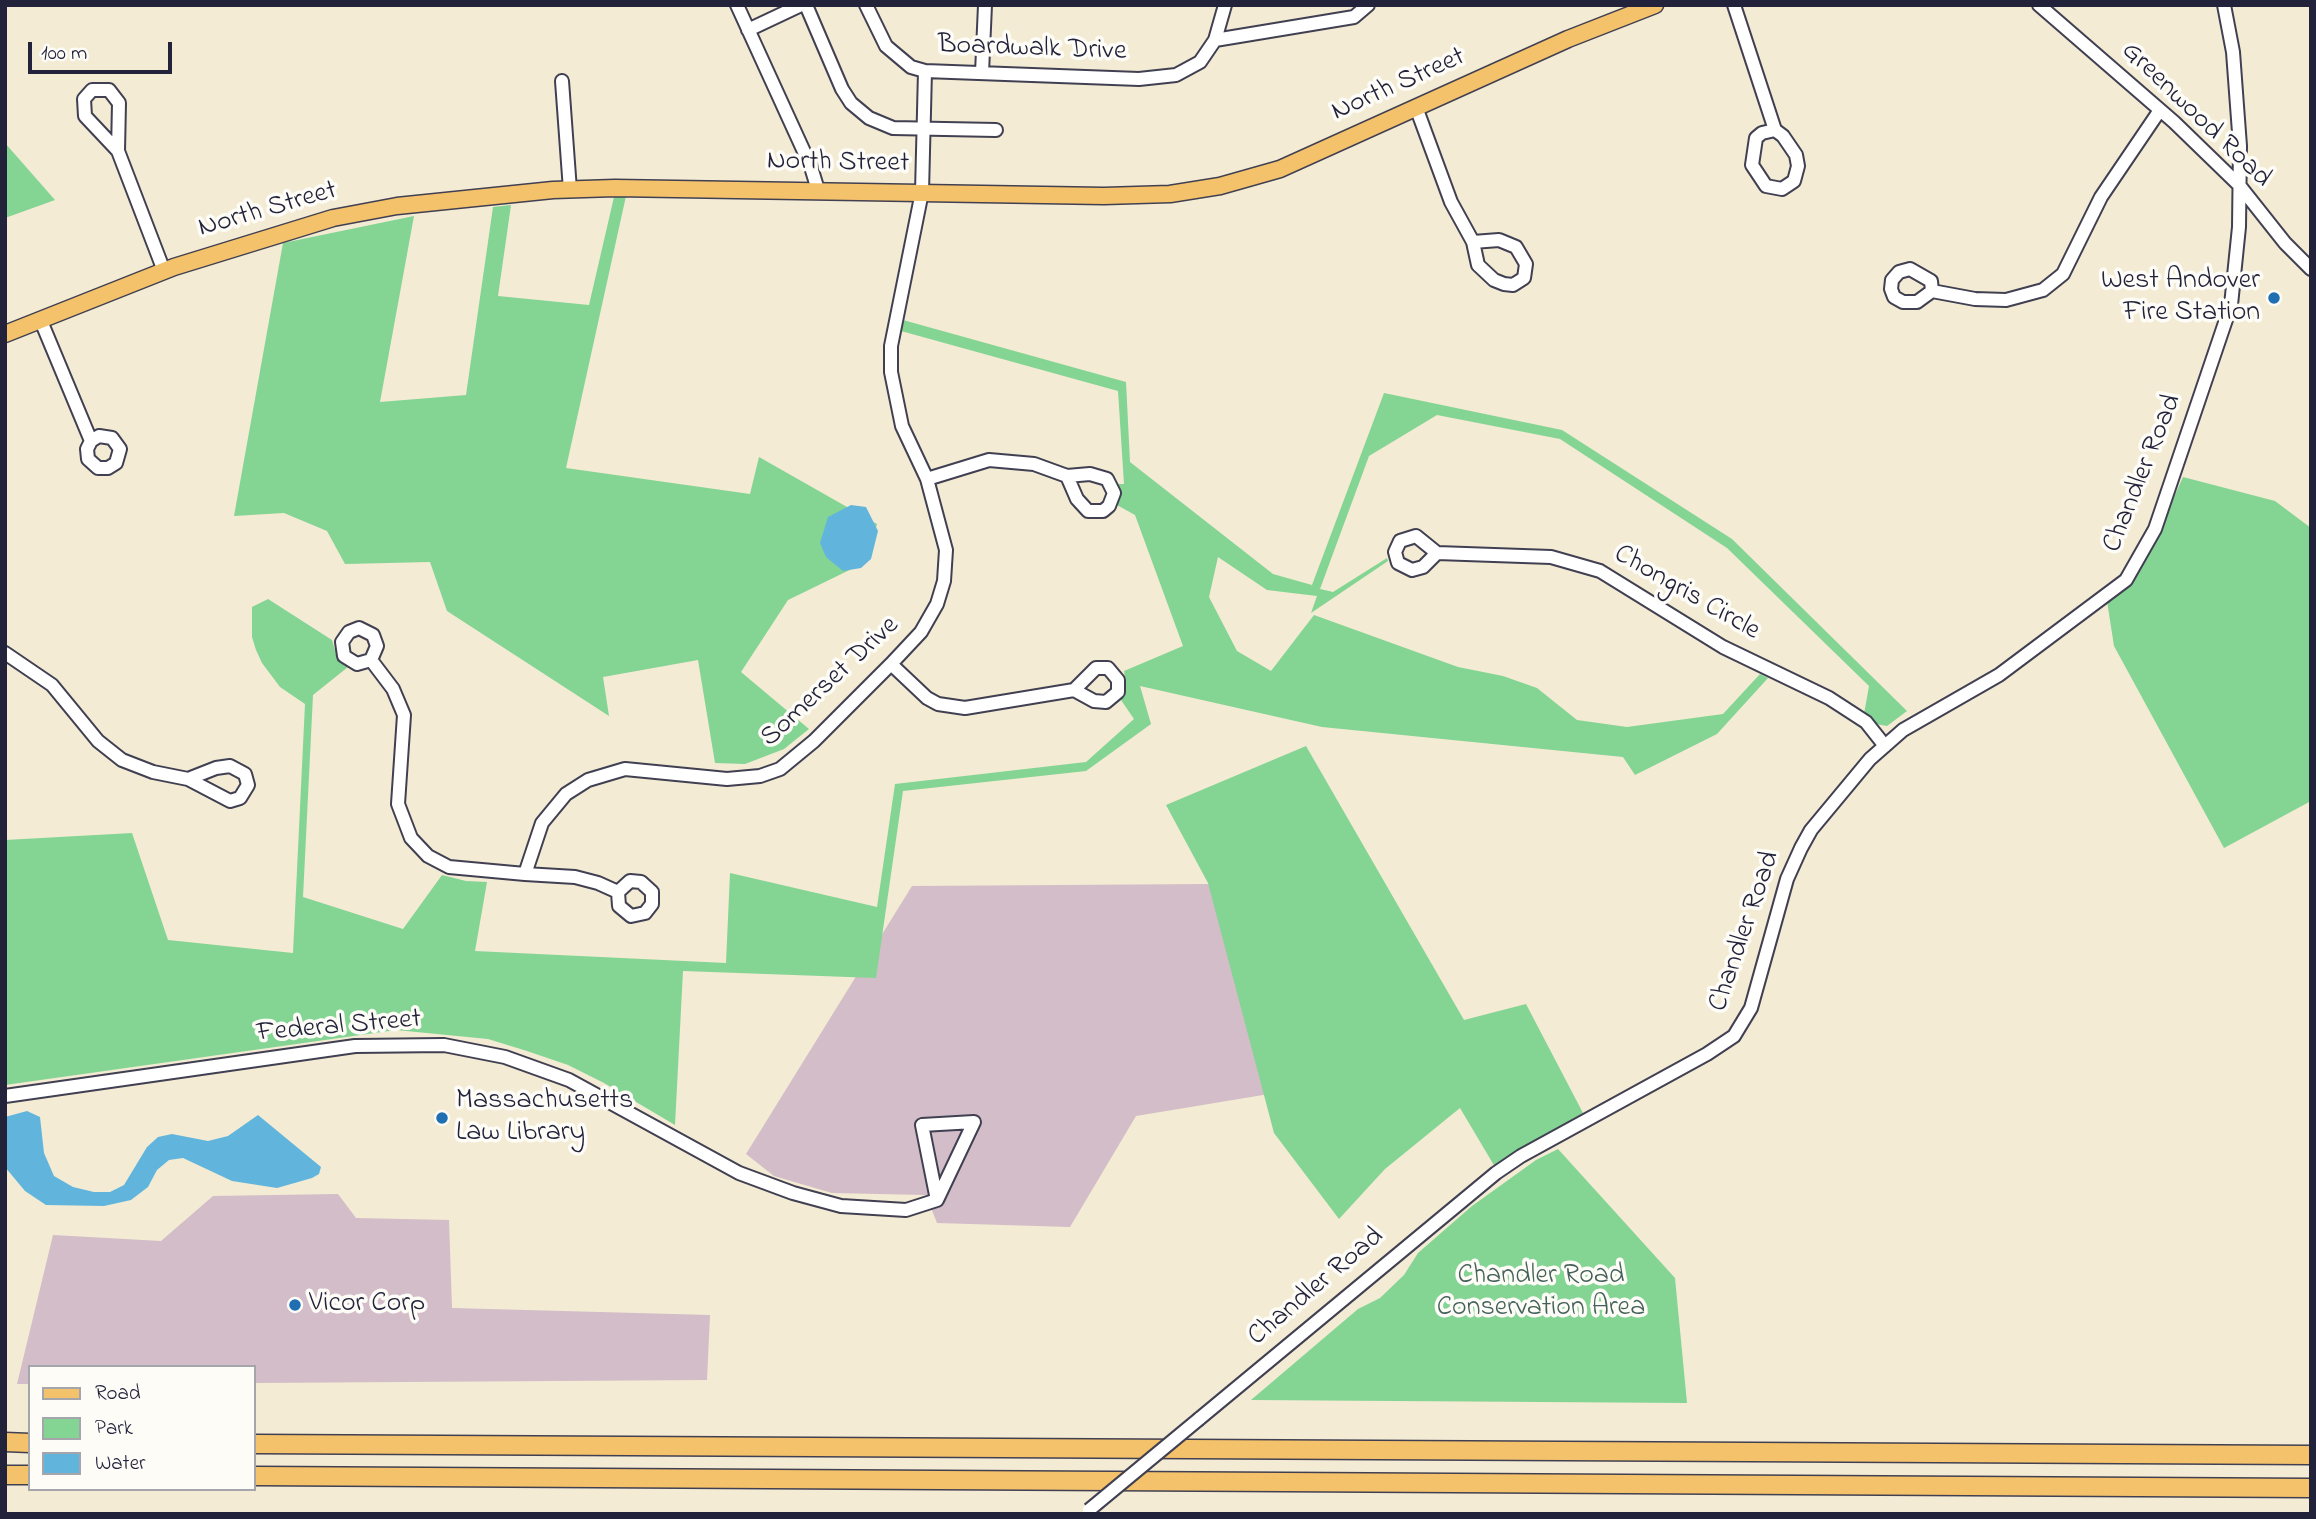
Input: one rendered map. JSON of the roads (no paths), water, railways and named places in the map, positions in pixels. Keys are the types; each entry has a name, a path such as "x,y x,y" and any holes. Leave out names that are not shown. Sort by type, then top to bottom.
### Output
{"highway":[{"path":"5,1442 28,1443"},
{"path":"256,1444 2311,1455"},
{"path":"5,1475 28,1475"},
{"path":"256,1476 2311,1488"}],"main road":[{"name":"North Street","path":"5,334 164,271 333,218 397,206 570,190 673,187 1104,196 1170,194 1220,186 1280,169 1568,39 1655,5"}],"street":[{"path":"737,5 811,167 818,190"},
{"path":"748,30 801,5"},
{"path":"806,5 851,103 869,118 885,126 996,130"},
{"name":"Boardwalk Drive","path":"866,5 893,55 911,67 925,71 1097,78 1167,77 1193,67 1215,40 1225,5"},
{"path":"982,73 985,5"},
{"path":"1215,40 1353,16 1367,5"},
{"path":"1734,5 1775,130 1791,145 1798,166 1794,181 1782,189 1766,186 1752,165 1756,138 1762,133 1775,130"},
{"name":"Greenwood Road","path":"2039,5 2160,110 2239,185 2285,243 2311,269"},
{"name":"Chandler Road","path":"1087,1512 1496,1173 1529,1151 1707,1054 1734,1036 1751,1008 1787,879 1801,848 1824,814 1885,746 1928,714 1999,675 2121,584 2136,565 2155,529 2169,491 2231,305 2236,268 2239,185 2233,52 2224,5"},
{"name":"Somerset Drive","path":"525,874 542,823 557,803 576,786 600,775 625,769 727,779 760,776 780,769 814,741 891,664 921,632 937,604 944,581 946,550 927,479 902,426 891,372 891,346 922,192 925,71"},
{"path":"562,80 570,190"},
{"path":"118,151 85,116 84,99 92,90 109,90 119,103 118,151 164,271"},
{"path":"1416,107 1451,202 1473,242 1478,265 1493,280 1513,285 1524,278 1526,264 1516,247 1499,240 1473,242"},
{"path":"1932,291 1975,299 2006,300 2043,290 2063,274 2101,197 2160,110"},
{"path":"41,321 91,440"},
{"path":"927,479 989,460 1034,464 1067,476"},
{"name":"Chongris Circle","path":"1437,554 1551,557 1584,564 1615,580 1723,647 1829,698 1866,722 1885,746"},
{"path":"5,653 52,685 98,741 116,756 145,770 188,779"},
{"path":"371,660 393,689 404,715 398,804 411,838 428,856 449,867 474,872 575,877 618,891"},
{"path":"891,664 927,698 951,707 980,707 1074,690"},
{"name":"Federal Street","path":"5,1096 355,1046 444,1045 505,1057 569,1080 738,1173 793,1193 841,1206 872,1209 906,1210 937,1200"},
{"path":"974,1122 942,1189 937,1200 922,1125 974,1122"}],"water":[{"path":"851,505 866,507 878,531 871,559 861,568 843,571 826,557 820,543 828,517"},
{"path":"27,1111 40,1117 44,1153 54,1176 73,1187 94,1192 110,1192 124,1185 147,1147 158,1137 172,1134 208,1141 228,1136 258,1115 321,1167 319,1174 312,1178 277,1188 232,1181 183,1158 169,1160 157,1170 148,1187 131,1200 104,1206 46,1205 25,1191 5,1167 5,1117"}],"place":[{"name":"West Andover Fire Station","path":"2274,298"},
{"name":"Massachusetts Law Library","path":"442,1118"},
{"name":"Vicor Corp","path":"295,1305"}],"park label":[{"name":"Chandler Road Conservation Area","path":"1541,1293"}]}
